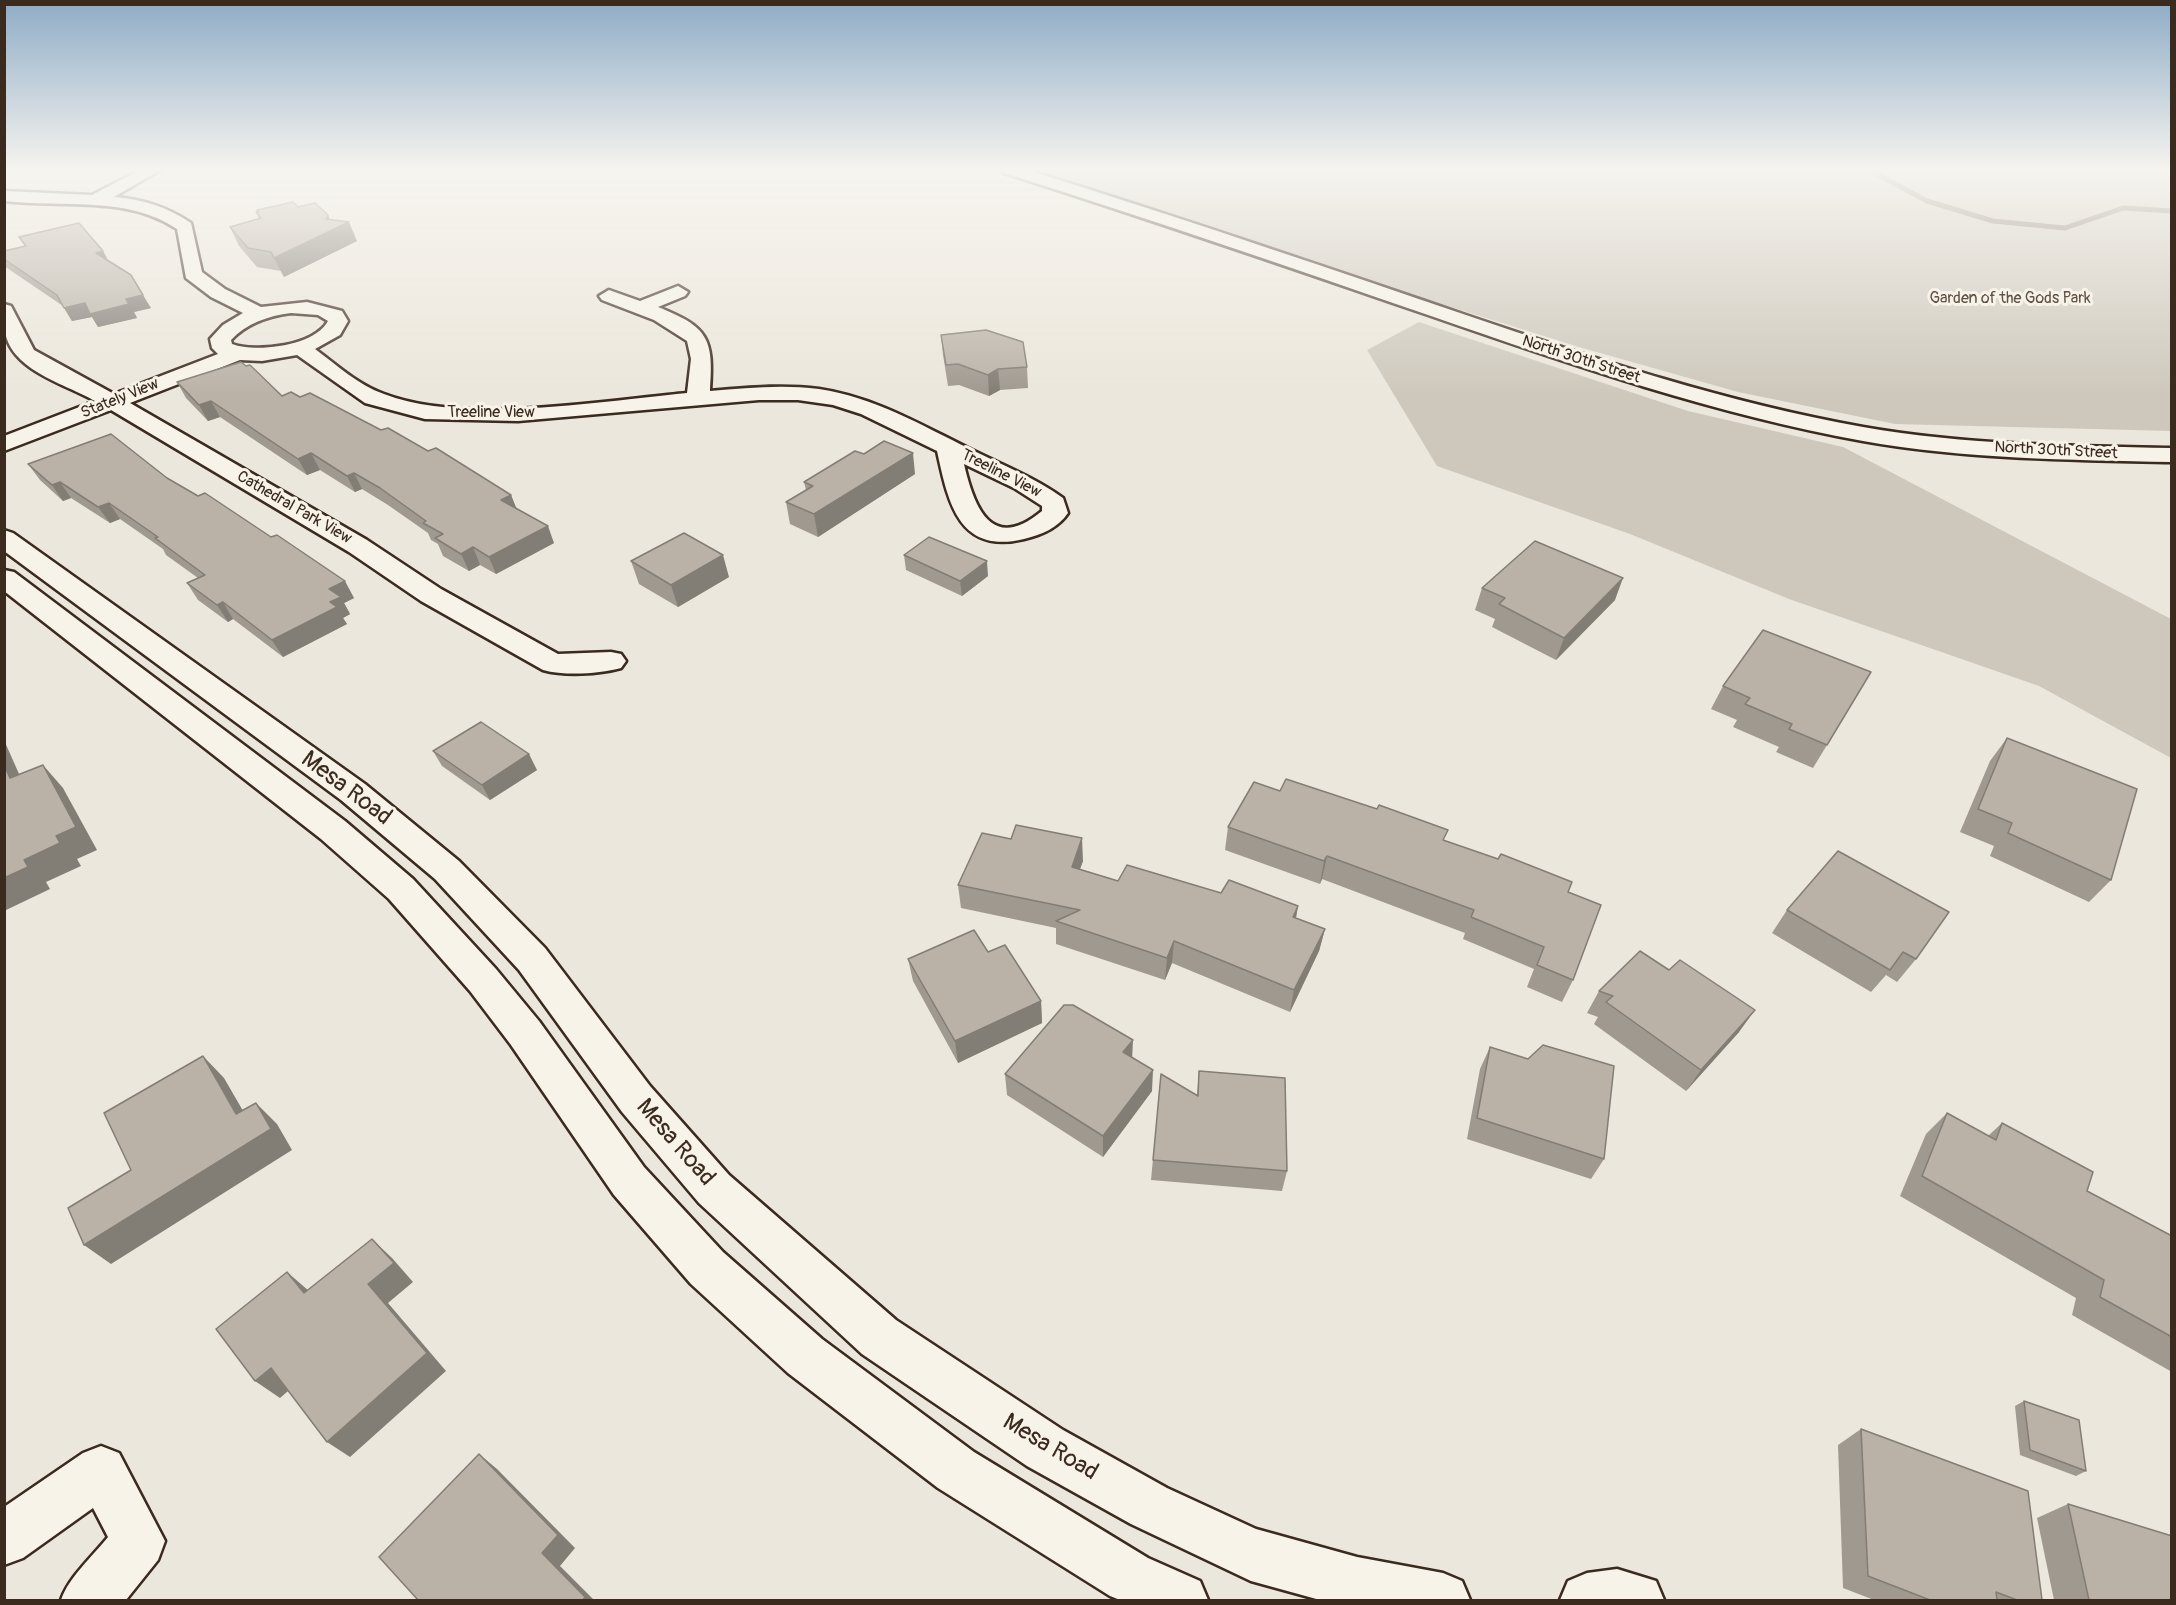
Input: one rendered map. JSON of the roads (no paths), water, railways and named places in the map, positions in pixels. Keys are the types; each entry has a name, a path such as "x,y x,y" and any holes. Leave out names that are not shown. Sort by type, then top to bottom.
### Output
{"street":[{"path":"189,245 193,274 218,293 261,315"},
{"name":"North 30th Street","path":"1235,245 1610,370 1708,399 1825,426 1896,438 2023,451 2172,455"},
{"path":"639,308 678,292"},
{"path":"609,296 680,324 696,338 701,354 698,399"},
{"path":"292,309 315,309 335,315 338,321 333,331 301,348 270,354 228,349 226,331 239,323 261,315 292,309"},
{"name":"Cathedral Park View","path":"4,310 14,324 22,350 67,379 104,397 358,546 431,595 553,663 611,661"},
{"name":"Treeline View","path":"301,348 375,399 421,410 482,416 538,414 787,393 836,399 882,416 1036,490 1054,503 1054,513 1046,523 1020,534 1006,534 982,527 971,520 964,508 948,448"},
{"name":"Stately View","path":"13,432 228,349"},
{"name":"Mesa Road","path":"4,538 353,792 447,870 532,959 636,1099 714,1188 879,1337 1045,1448 1149,1506 1251,1554 1357,1584 1443,1600"},
{"name":"Mesa Road","path":"4,578 333,830 401,890 504,1007 637,1190 707,1268 805,1356 956,1470 1129,1577 1181,1600"},
{"path":"4,1539 101,1472 139,1541 97,1594 88,1600"},
{"path":"1587,1600 1617,1596 1638,1600"}],"park label":[{"name":"Garden of the Gods Park","path":"2010,299"}]}
